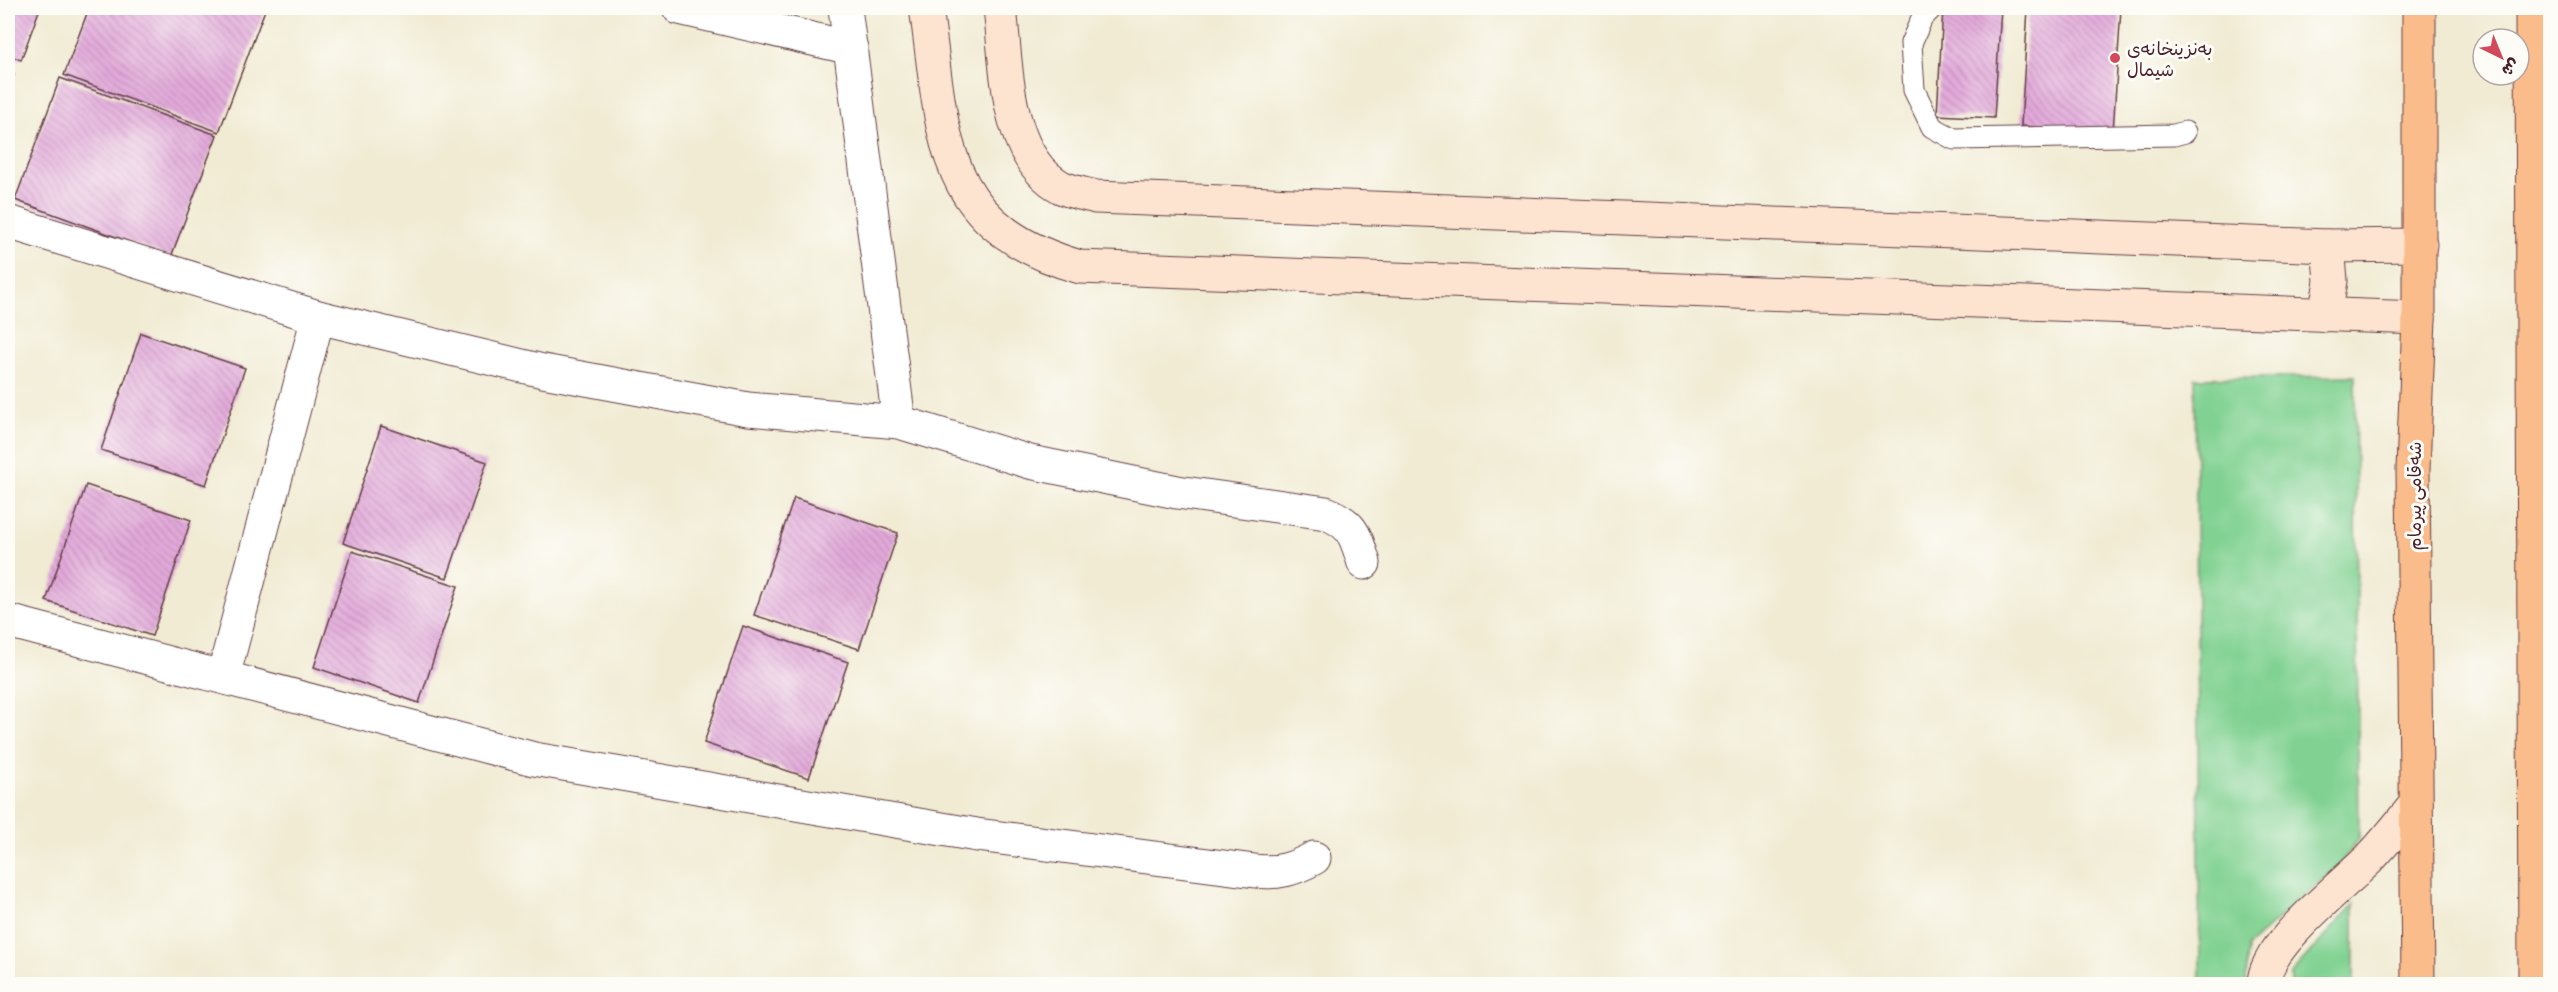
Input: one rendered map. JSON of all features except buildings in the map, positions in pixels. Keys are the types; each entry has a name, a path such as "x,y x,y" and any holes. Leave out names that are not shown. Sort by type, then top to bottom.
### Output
{"highway":[{"name":"شەقامی پیرمام","path":"2418,984 2413,469 2420,318 2419,8"},
{"path":"2532,8 2542,662 2535,984"}],"street":[{"path":"679,8 851,48"},
{"path":"845,8 899,422"},
{"path":"926,8 943,128 954,172 973,203 1017,242 1050,259 1080,267 2420,318"},
{"path":"1000,8 1012,103 1024,150 1041,171 1062,187 1096,197 2328,246 2420,245"},
{"path":"2532,115 2550,152"},
{"path":"8,222 318,317 543,371 748,409 899,422 1041,465 1177,492 1326,513 1344,521 1352,529 1364,563"},
{"path":"2325,315 2331,281 2328,246"},
{"path":"223,677 318,317"},
{"path":"8,621 534,759 977,835 1274,874 1296,868 1314,858"},
{"path":"2264,984 2264,976 2282,944 2372,856 2416,804"}],"lane":[{"path":"1932,8 1922,18 1911,43 1914,90 1932,127 1954,138 2174,135 2185,132"}],"green space":[{"path":"2355,376 2359,839 2340,864 2248,946 2246,984 2200,984 2195,378"},
{"path":"2354,904 2354,984 2291,984 2291,974"}],"place":[{"name":"بەنزینخانەی شیمال","path":"2115,58"}]}
